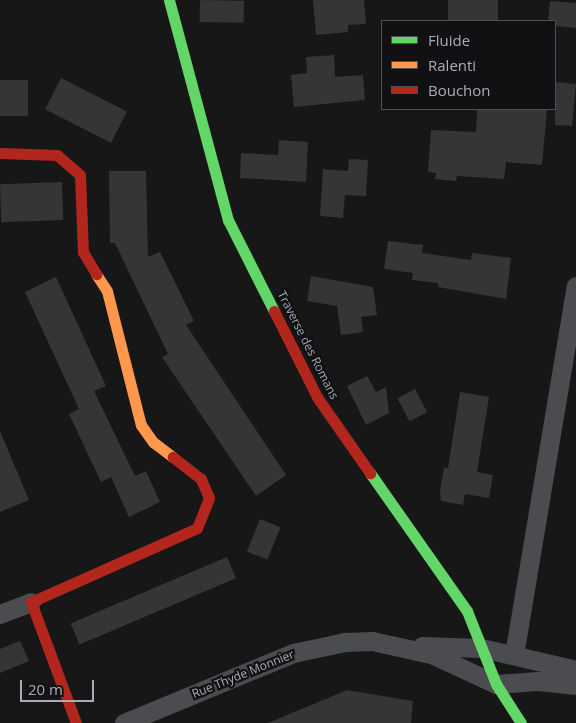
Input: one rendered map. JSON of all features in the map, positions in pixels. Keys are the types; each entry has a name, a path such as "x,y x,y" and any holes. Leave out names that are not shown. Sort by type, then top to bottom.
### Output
{"street":[{"name":"Traverse des Romans","path":"169,0 228,220 318,397 467,611 496,684 521,723"},
{"path":"0,153 57,155 80,175 84,252 107,292 141,424 153,442 201,479 209,498 197,528 0,614"},
{"path":"514,655 576,286"},
{"path":"31,602 76,723"},
{"name":"Rue Thyde Monnier","path":"124,723 293,653 345,642 481,648 576,670"},
{"name":"Rue Thyde Monnier","path":"396,645 432,654 496,684"},
{"path":"496,684 538,681 576,685"}],"building":[{"path":"200,0 244,1 244,23 200,22"},
{"path":"313,0 364,0 366,24 348,25 348,32 316,35"},
{"path":"448,0 498,0 498,20 448,20"},
{"path":"550,1 576,3 576,28 556,26 556,20 548,20"},
{"path":"334,55 335,77 363,75 365,100 294,107 291,75 307,73 306,57"},
{"path":"61,78 127,112 111,143 45,109"},
{"path":"0,80 28,80 28,116 0,116"},
{"path":"556,82 576,84 572,126 555,125"},
{"path":"477,110 547,110 542,165 506,162 504,179 457,176 456,181 435,179 436,173 428,172 431,130 476,132"},
{"path":"279,140 308,142 306,182 240,178 241,153 278,155"},
{"path":"349,159 368,160 366,196 345,195 343,218 320,216 323,169 348,171"},
{"path":"109,171 146,171 148,257 160,252 194,321 186,325 286,475 256,496 162,357 168,354 115,243 110,243"},
{"path":"62,182 63,220 1,222 0,184"},
{"path":"388,241 423,245 422,253 471,260 472,253 511,258 506,299 438,287 438,283 412,280 413,273 384,269"},
{"path":"311,276 373,287 377,315 361,317 363,332 341,335 337,306 307,301"},
{"path":"56,277 106,386 94,391 135,476 146,471 160,502 129,517 111,477 101,482 69,414 79,409 25,292"},
{"path":"367,376 376,392 386,387 389,413 366,425 347,386"},
{"path":"415,389 427,412 410,421 397,398"},
{"path":"460,392 489,397 477,472 493,475 489,498 465,494 463,505 441,501 440,490 444,468 448,468"},
{"path":"0,431 29,500 0,512"},
{"path":"260,519 280,527 267,560 247,551"},
{"path":"227,557 236,578 80,645 71,623"},
{"path":"20,641 29,661 0,673 0,649"},
{"path":"347,690 413,701 411,723 268,723"}],"traffic: fast":[{"path":"169,0 228,220 274,311"},
{"path":"370,473 467,611 496,684 521,723"}],"traffic: slow":[{"path":"96,274 107,291 141,425 153,442 173,457"}],"traffic: jam":[{"path":"0,153 57,155 80,175 83,252 96,274"},
{"path":"274,311 317,397 370,473"},
{"path":"76,723 31,602 197,528 209,498 201,479 173,457"}]}
